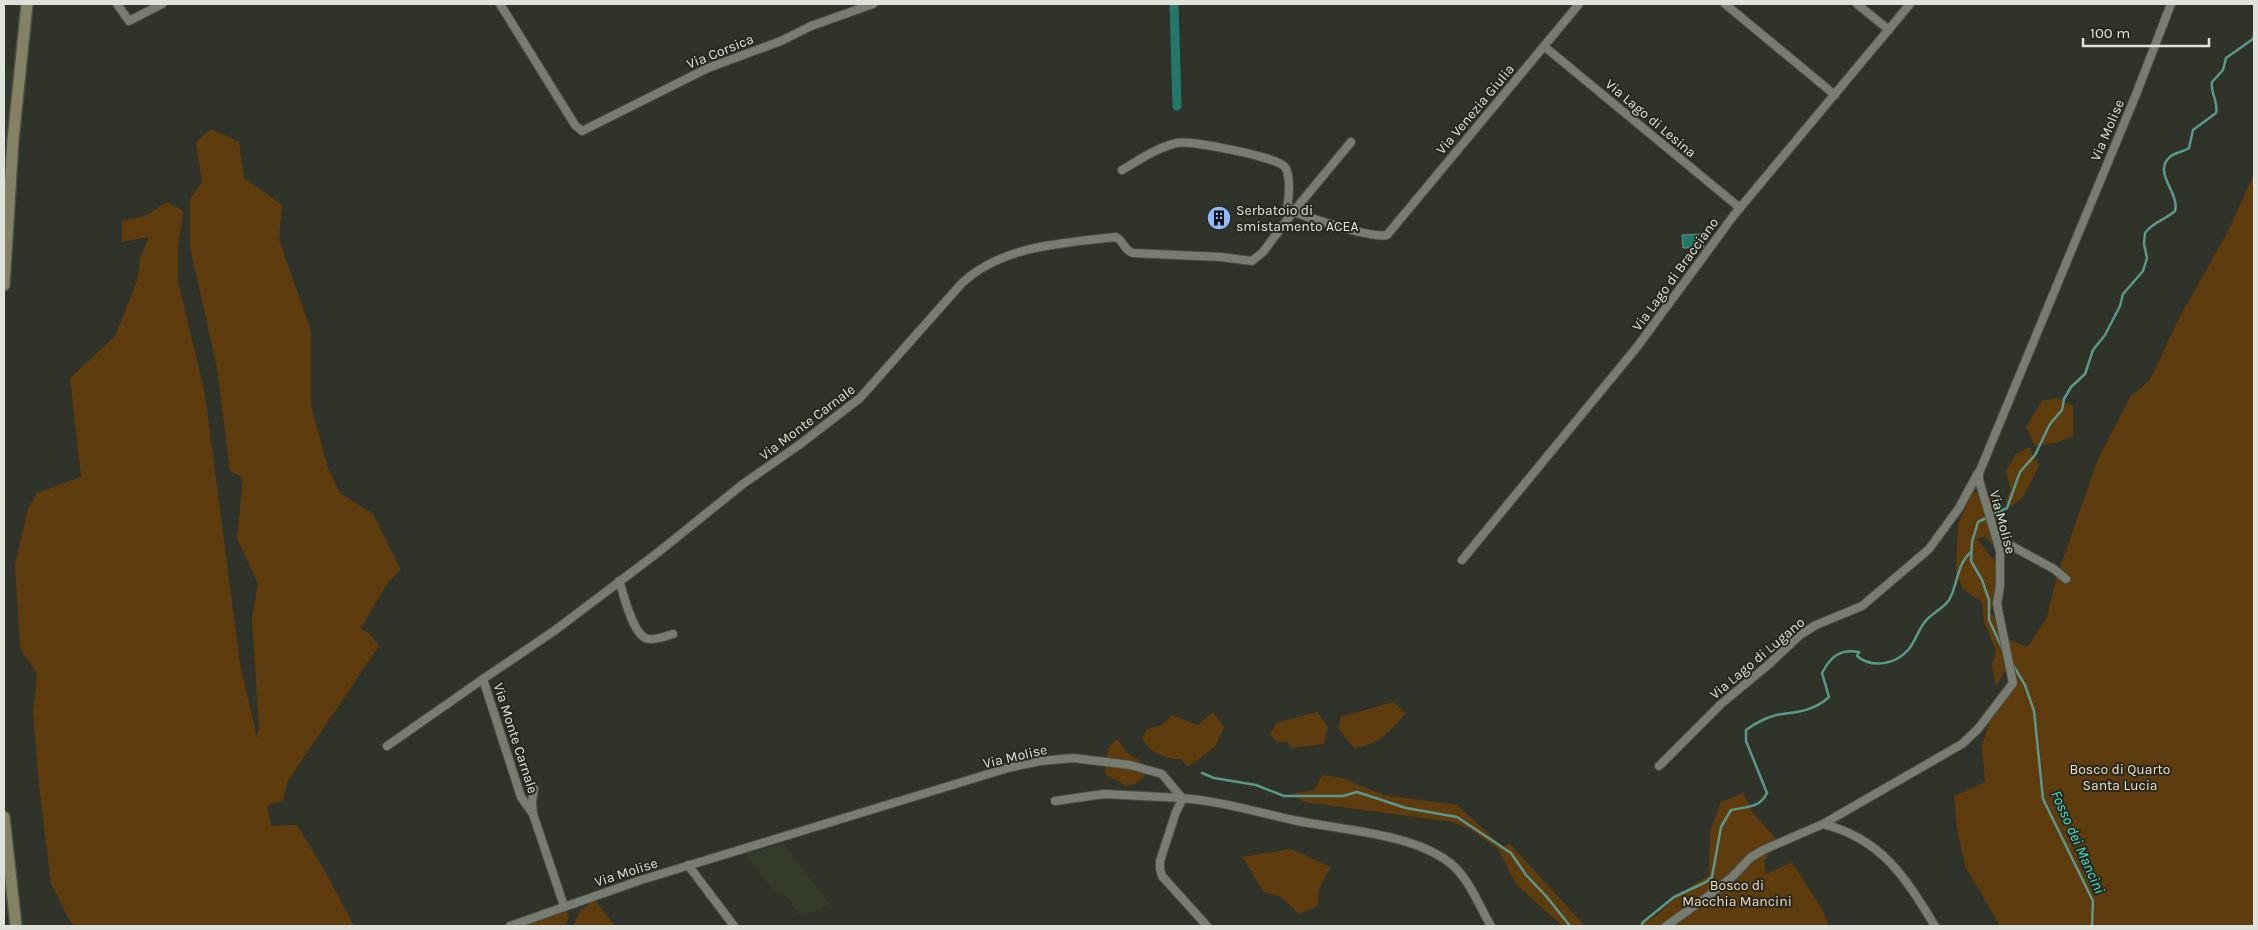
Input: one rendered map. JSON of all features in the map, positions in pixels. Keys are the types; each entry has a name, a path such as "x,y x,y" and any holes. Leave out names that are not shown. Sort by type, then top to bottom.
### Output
{"main road":[{"path":"4,286 13,140 27,4"},
{"path":"4,816 16,926"}],"street":[{"path":"117,4 129,21 162,4"},
{"name":"Via Corsica","path":"500,4 575,125 580,130 585,130 708,68 782,41 818,23 873,4"},
{"name":"Via Venezia Giulia","path":"1290,210 1385,236 1579,4"},
{"path":"1725,4 1835,95"},
{"path":"1857,4 1889,30"},
{"name":"Via Lago di Bracciano","path":"1462,560 1637,347 1740,208 1910,4"},
{"name":"Via Molise","path":"1666,926 1708,897 1733,876 1750,858 1780,841 1823,824 1967,740 2013,683 1997,604 2001,562 1997,538 1978,473 2135,97 2171,4"},
{"name":"Via Lago di Lesina","path":"1545,46 1740,208"},
{"path":"1122,170 1164,147 1181,142 1201,143 1258,156 1280,163 1286,168 1290,210"},
{"path":"1290,210 1352,142"},
{"name":"Via Monte Carnale","path":"564,906 533,814 522,799 483,679 554,631 656,554 743,484 799,445 860,398 952,294 967,278 979,270 1023,251 1116,237 1126,250 1133,253 1221,257 1249,261 1260,256 1290,210"},
{"name":"Via Lago di Lugano","path":"1659,766 1721,704 1768,665 1800,635 1816,625 1862,606 1929,549 1959,508 1978,473"},
{"path":"1997,538 2054,569 2066,579"},
{"path":"619,581 635,628 640,635 649,639 673,634"},
{"path":"387,746 483,679"},
{"name":"Via Molise","path":"510,926 688,865 1008,768 1040,761 1073,758 1130,764 1162,774 1182,798"},
{"path":"533,814 532,801 534,789"},
{"path":"1055,801 1104,794 1208,800 1295,820 1404,841 1427,849 1445,859 1459,871 1491,926"},
{"path":"1182,798 1160,861 1160,869 1166,880 1207,926"},
{"path":"1823,824 1850,832 1880,851 1899,871 1935,926"},
{"path":"688,865 734,926"}],"shaded area":[{"path":"4,69 14,71 4,158"},
{"path":"783,844 830,903 829,906 823,907 822,910 799,915 787,896 777,894 745,854"}],"green space":[{"path":"211,129 239,142 244,178 282,205 279,239 311,331 311,406 328,468 340,493 373,514 401,570 389,581 360,629 369,633 379,646 288,781 283,801 267,805 271,826 297,825 325,871 354,926 75,926 71,923 51,884 39,786 33,711 37,674 20,648 15,565 28,509 37,493 81,477 70,378 115,336 137,281 140,259 149,237 122,242 122,221 145,216 167,202 183,211 178,245 178,281 205,394 240,664 257,738 259,728 252,618 258,583 237,539 243,478 230,471 217,368 190,247 190,200 202,182 196,142"},
{"name":"Bosco di Quarto Santa Lucia","path":"2254,174 2254,926 2000,926 1965,866 1957,829 1954,796 1985,782 1982,745 1993,711 2012,692 2005,670 1996,687 1992,665 1996,651 1984,622 1982,602 1963,589 1956,572 1958,524 1973,492 1991,494 2005,513 2010,540 1996,549 1985,536 1977,539 1996,563 1999,593 1990,611 2011,641 2028,647 2047,617 2057,576 2098,459 2131,396 2150,380 2178,320 2227,233"},
{"path":"2057,398 2073,406 2073,436 2059,442 2035,446 2026,427 2042,401"},
{"path":"2029,447 2039,466 2022,498 2012,506 2005,501 2011,490 2006,471 2015,455"},
{"path":"1393,702 1406,713 1384,736 1371,744 1354,748 1338,728 1341,717"},
{"path":"1213,712 1224,727 1215,747 1188,767 1181,759 1169,758 1153,751 1142,738 1147,729 1162,725 1172,715 1198,725"},
{"path":"1317,712 1328,727 1324,744 1292,748 1287,742 1276,742 1270,734 1276,723"},
{"path":"1117,739 1128,754 1140,761 1145,776 1135,784 1126,786 1105,774 1108,748"},
{"path":"1322,775 1342,778 1384,795 1457,805 1503,847 1510,844 1585,926 1562,926 1516,884 1498,849 1470,829 1452,822 1305,802 1291,794 1314,790"},
{"name":"Bosco di Macchia Mancini","path":"1743,793 1753,813 1778,841 1764,861 1766,874 1792,862 1822,909 1829,926 1638,926 1656,916 1681,893 1709,875 1710,831 1721,802"},
{"path":"1291,849 1331,867 1319,889 1318,906 1299,914 1281,897 1264,892 1242,857"},
{"path":"595,900 615,926 573,926 580,911"},
{"path":"567,910 569,917 565,926 520,926"}],"water":[{"path":"1703,234 1704,247 1683,248 1682,235"}],"waterway":[{"path":"1174,4 1177,106"},
{"name":"Fosso dei Mancini","path":"2003,650 1989,620 1989,600 1982,580 1971,561 1972,542 1978,522 2007,508 2020,472 2035,455 2050,424 2062,410 2064,399 2071,387 2085,374 2093,350 2105,335 2120,306 2123,294 2143,271 2147,258 2144,244 2145,233 2151,226 2175,211 2174,197 2165,175 2166,162 2171,156 2189,148 2193,130 2216,113 2217,109 2212,82 2223,70 2226,58 2253,39 2254,36"},
{"path":"1642,926 1642,923 1674,897 1706,882 1712,877 1721,827 1731,810 1761,802 1767,793 1746,741 1746,730 1768,718 1807,710 1829,697 1822,673 1829,662 1841,653 1859,652 1857,656 1870,663 1877,664 1897,659 1903,655 1927,620 1949,600 1962,563 1971,552"},
{"name":"Fosso dei Mancini","path":"2013,665 2025,685 2034,711 2043,799 2093,901 2092,926"},
{"path":"1202,773 1214,778 1256,785 1284,796 1343,796 1357,792 1406,808 1457,817 1511,853 1526,875 1570,926"}],"place":[{"name":"Serbatoio di smistamento ACEA","path":"1219,218"}]}
